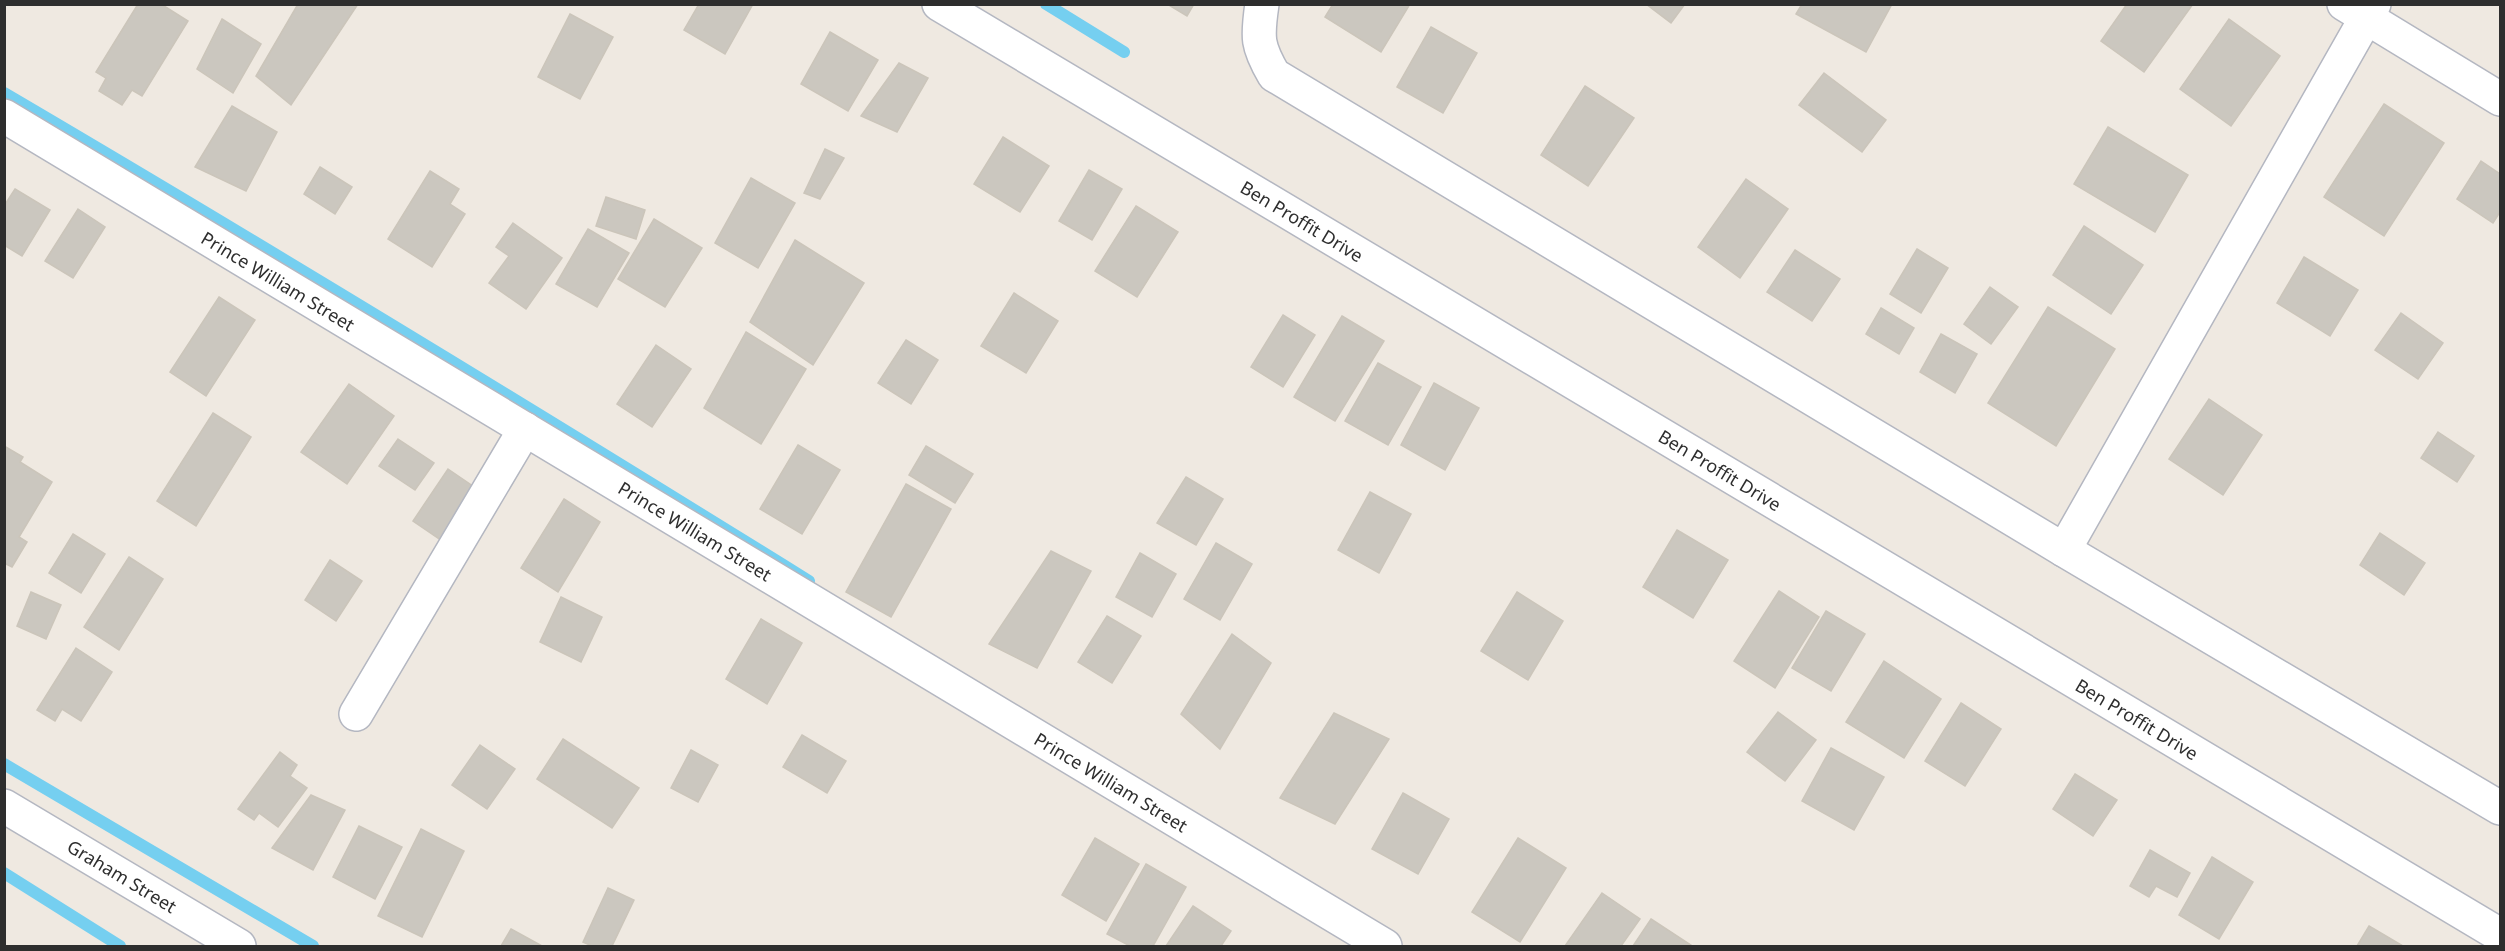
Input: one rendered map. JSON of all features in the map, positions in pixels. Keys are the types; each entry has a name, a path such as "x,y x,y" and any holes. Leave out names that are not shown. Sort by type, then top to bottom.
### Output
{"street":[{"name":"Ben Proffit Drive","path":"939,4 2500,935"},
{"path":"1262,4 1257,36 1263,57 1274,75 2064,550 2500,808"},
{"path":"2064,550 2361,9 2500,99"},
{"name":"Prince William Street","path":"4,116 1385,946"},
{"path":"356,714 525,429"},
{"name":"Graham Street","path":"4,806 239,946"}],"building":[{"path":"138,4 161,4 188,21 142,96 132,90 122,105 99,91 106,78 96,72"},
{"path":"298,4 358,4 291,105 256,76"},
{"path":"699,4 753,4 725,54 684,30"},
{"path":"1167,4 1194,4 1187,16"},
{"path":"1333,4 1410,4 1381,52 1325,17"},
{"path":"1646,4 1685,4 1671,23"},
{"path":"1802,4 1892,4 1866,52 1796,14"},
{"path":"2127,4 2193,4 2144,72 2101,41"},
{"path":"570,14 613,37 580,99 538,77"},
{"path":"222,19 261,44 233,93 197,69"},
{"path":"2229,19 2280,56 2231,126 2180,89"},
{"path":"1431,27 1477,53 1443,113 1397,87"},
{"path":"830,32 878,60 848,111 801,84"},
{"path":"899,63 928,78 897,132 861,116"},
{"path":"1824,73 1886,120 1862,152 1799,105"},
{"path":"1585,86 1634,118 1588,186 1541,155"},
{"path":"2384,104 2444,143 2384,236 2324,197"},
{"path":"232,106 277,132 246,191 195,167"},
{"path":"2108,127 2188,175 2155,232 2074,184"},
{"path":"1003,137 1049,166 1020,212 974,184"},
{"path":"825,149 844,158 820,199 804,193"},
{"path":"2481,161 2500,174 2500,212 2493,223 2457,199"},
{"path":"320,167 352,187 335,214 304,194"},
{"path":"1089,170 1122,189 1092,240 1059,221"},
{"path":"430,171 459,189 450,204 465,214 432,267 388,239"},
{"path":"751,178 795,203 758,268 715,243"},
{"path":"1746,179 1788,209 1740,278 1698,247"},
{"path":"15,189 50,210 22,256 4,245 4,206"},
{"path":"606,197 645,210 636,239 596,226"},
{"path":"1136,206 1178,232 1137,297 1095,271"},
{"path":"78,209 105,227 73,278 45,261"},
{"path":"654,219 702,248 665,307 618,279"},
{"path":"513,223 562,258 526,309 489,283 509,256 496,247"},
{"path":"2084,226 2143,265 2111,314 2053,275"},
{"path":"588,229 629,253 597,307 556,284"},
{"path":"795,240 864,283 813,365 750,322"},
{"path":"1917,249 1948,268 1921,313 1890,294"},
{"path":"1795,250 1840,279 1812,321 1767,292"},
{"path":"2304,257 2358,290 2330,336 2277,303"},
{"path":"1990,287 2018,307 1991,344 1964,324"},
{"path":"1014,293 1058,321 1026,373 981,346"},
{"path":"219,297 255,320 206,396 170,372"},
{"path":"2048,307 2115,349 2056,446 1988,403"},
{"path":"1881,308 1914,328 1899,354 1866,334"},
{"path":"2401,313 2443,343 2418,379 2375,350"},
{"path":"1283,315 1315,335 1283,387 1251,367"},
{"path":"1342,316 1384,341 1335,421 1294,397"},
{"path":"746,332 806,369 761,444 704,408"},
{"path":"1941,334 1977,354 1955,393 1920,372"},
{"path":"906,340 938,360 911,404 878,383"},
{"path":"656,345 691,369 652,427 617,404"},
{"path":"1378,363 1421,387 1388,445 1345,421"},
{"path":"1434,383 1479,408 1445,470 1401,445"},
{"path":"349,384 394,416 347,484 301,452"},
{"path":"2209,399 2262,435 2223,495 2169,459"},
{"path":"213,413 251,437 196,526 157,501"},
{"path":"2438,432 2474,456 2457,482 2421,458"},
{"path":"398,439 434,463 415,490 379,466"},
{"path":"798,445 840,470 802,534 760,509"},
{"path":"4,446 23,457 20,462 52,482 19,537 27,542 12,567 4,563"},
{"path":"926,446 973,474 955,503 909,475"},
{"path":"448,469 483,493 448,545 413,521"},
{"path":"1186,477 1223,499 1196,545 1157,523"},
{"path":"906,484 951,509 891,617 846,592"},
{"path":"1370,492 1411,514 1379,573 1338,550"},
{"path":"564,499 600,522 558,592 521,568"},
{"path":"1677,530 1728,560 1693,618 1643,587"},
{"path":"2380,533 2425,563 2404,595 2360,565"},
{"path":"73,534 105,554 81,593 49,573"},
{"path":"1216,543 1252,564 1220,620 1184,599"},
{"path":"1051,551 1091,571 1037,668 989,644"},
{"path":"1140,553 1176,574 1152,617 1116,597"},
{"path":"129,557 163,579 119,650 84,627"},
{"path":"330,560 362,581 336,621 305,600"},
{"path":"1779,591 1819,617 1775,688 1734,661"},
{"path":"31,592 61,605 46,639 17,626"},
{"path":"1517,592 1563,621 1528,680 1481,651"},
{"path":"561,597 602,617 581,662 540,642"},
{"path":"1826,611 1865,634 1831,691 1792,668"},
{"path":"1107,616 1141,636 1112,683 1078,662"},
{"path":"761,619 802,643 767,704 726,679"},
{"path":"1232,634 1271,663 1220,749 1181,714"},
{"path":"76,648 112,672 81,721 62,709 55,721 37,710"},
{"path":"1884,661 1941,699 1904,758 1846,722"},
{"path":"1961,703 2001,729 1965,786 1925,761"},
{"path":"1778,712 1816,740 1785,781 1747,752"},
{"path":"1334,713 1389,739 1335,824 1280,798"},
{"path":"802,735 846,761 827,793 783,767"},
{"path":"563,739 639,788 612,828 537,779"},
{"path":"480,745 515,769 487,809 452,785"},
{"path":"1831,748 1884,777 1854,830 1802,801"},
{"path":"691,750 718,765 698,802 671,788"},
{"path":"280,752 297,765 290,776 307,788 278,827 259,813 254,820 238,809"},
{"path":"2075,774 2117,800 2093,836 2053,809"},
{"path":"1403,793 1449,819 1418,874 1372,849"},
{"path":"311,795 345,810 313,870 272,848"},
{"path":"359,826 402,847 375,899 333,877"},
{"path":"421,829 464,851 422,937 378,916"},
{"path":"1095,838 1139,864 1106,921 1062,895"},
{"path":"1518,838 1566,868 1520,942 1472,912"},
{"path":"2150,850 2190,873 2177,897 2156,886 2149,897 2130,886"},
{"path":"2212,857 2253,882 2219,939 2179,915"},
{"path":"1146,864 1186,887 1153,946 1130,946 1107,934"},
{"path":"608,888 634,900 612,946 592,946 583,942"},
{"path":"1602,893 1640,919 1621,946 1565,946"},
{"path":"1193,906 1231,931 1221,946 1166,946"},
{"path":"1651,919 1691,945 1633,946"},
{"path":"2369,926 2403,946 2357,946"},
{"path":"511,929 542,946 501,946"}],"waterway":[{"path":"1046,4 1124,52"},
{"path":"4,93 207,213 809,581"},
{"path":"4,764 313,946"},
{"path":"4,873 120,946"}]}
